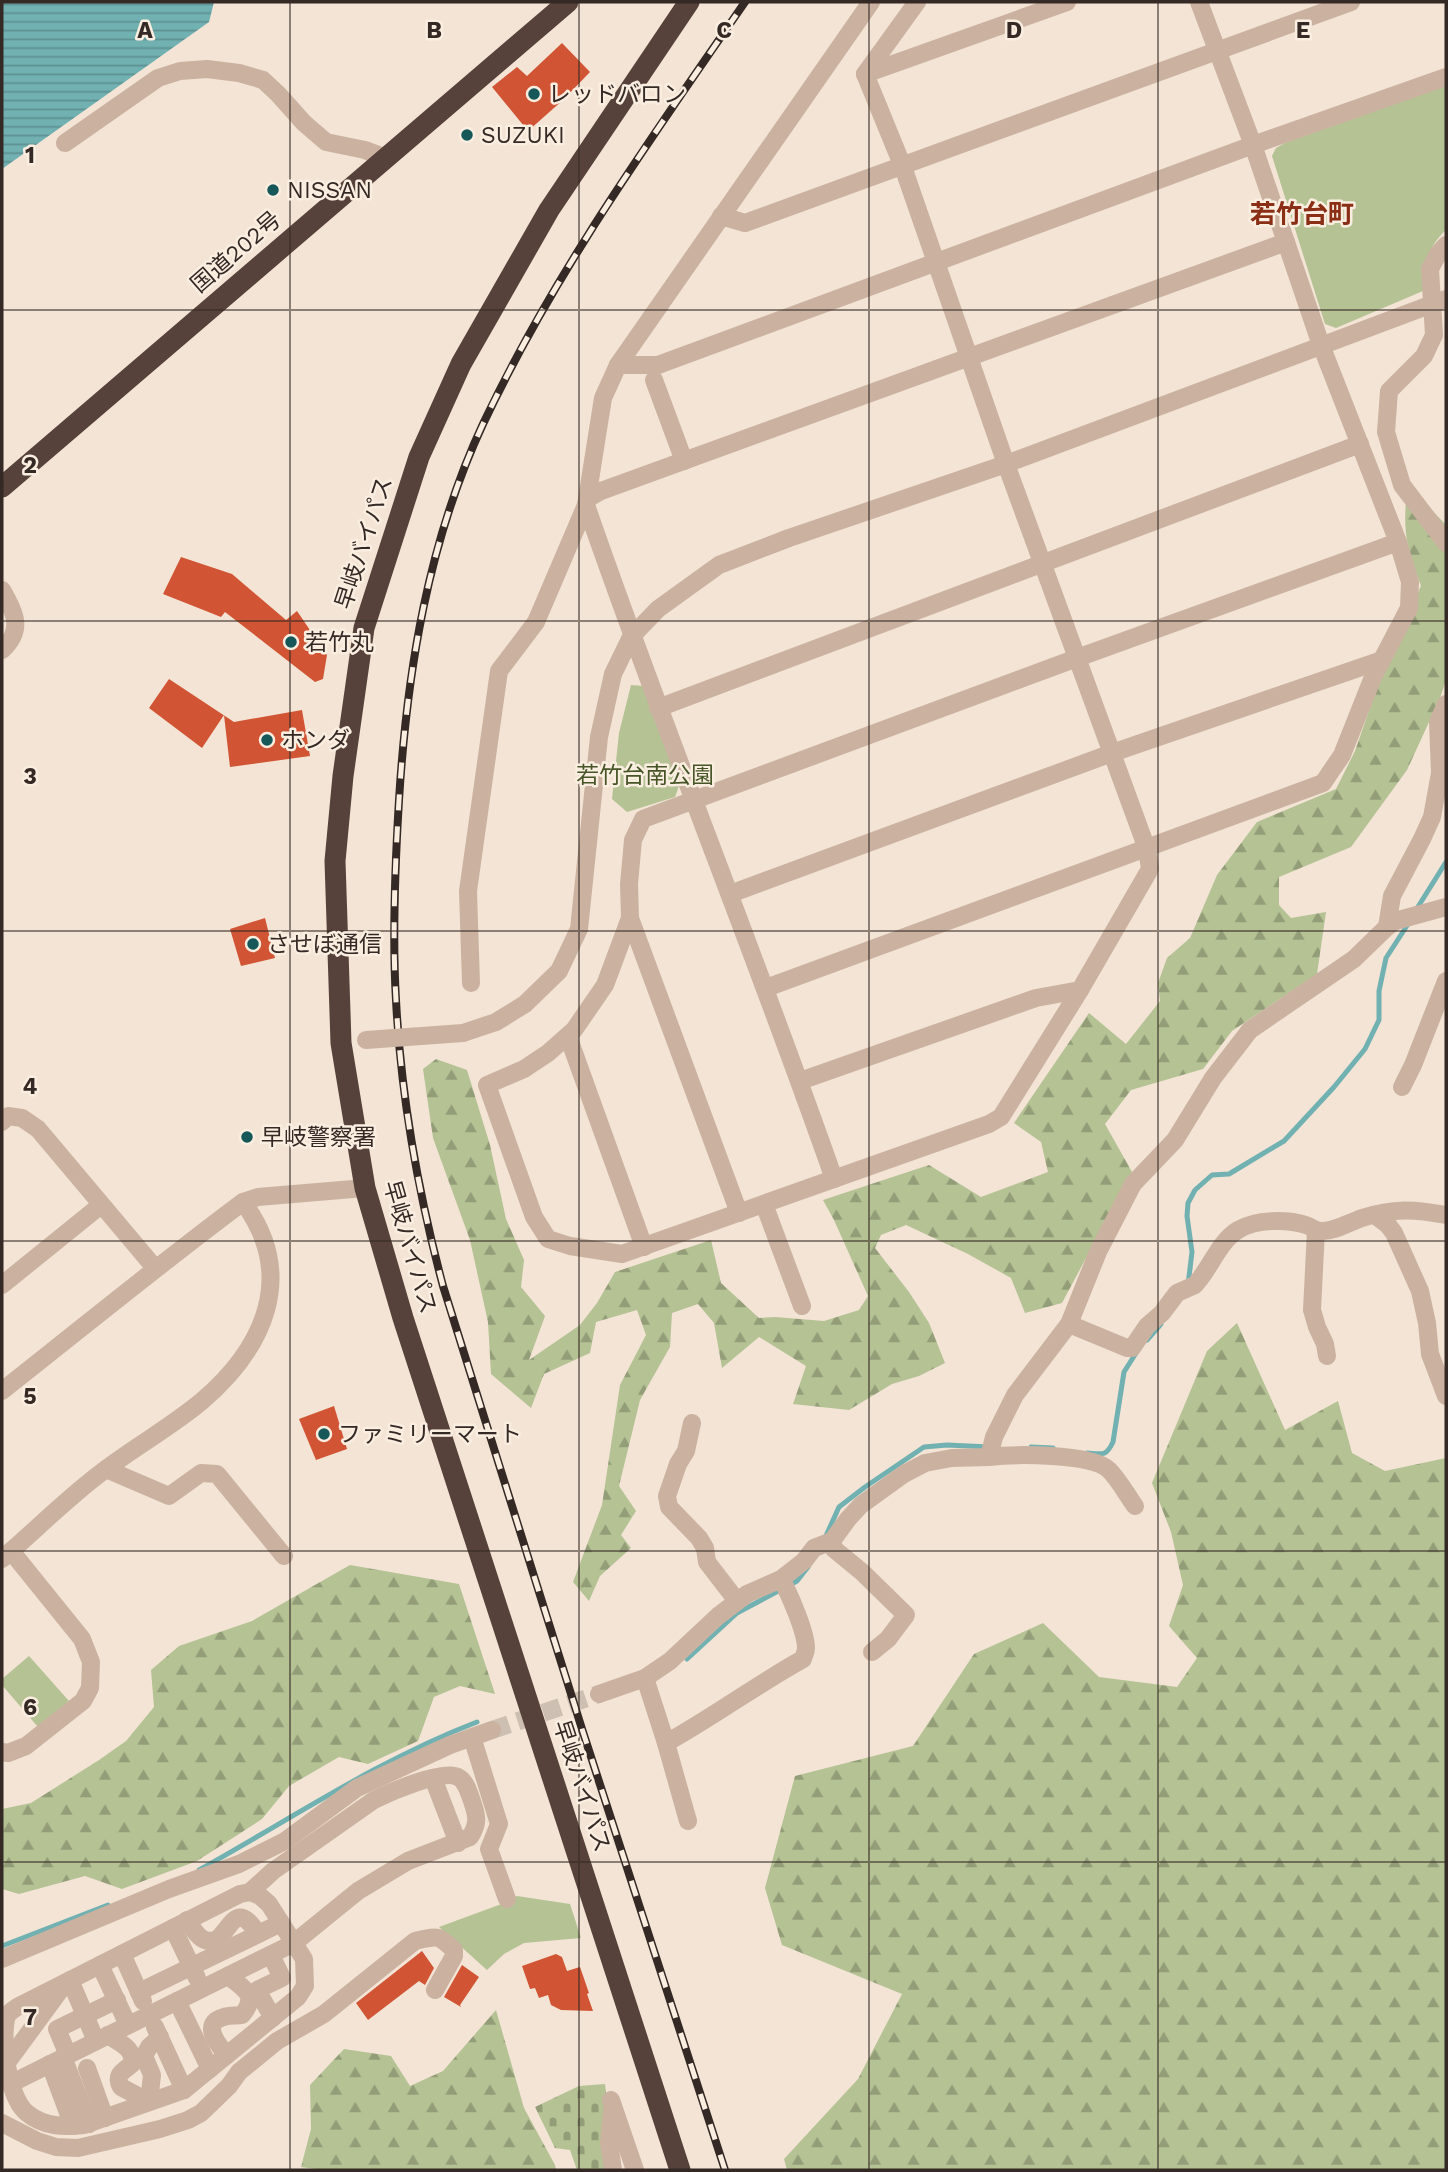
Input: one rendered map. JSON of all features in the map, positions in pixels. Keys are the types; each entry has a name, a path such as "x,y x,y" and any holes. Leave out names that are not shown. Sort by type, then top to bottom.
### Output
{"highway":[{"name":"国道202号","path":"2,487 568,2"},
{"name":"早岐バイパス","path":"680,2170 402,1318 365,1188 341,1043 335,861 343,776 364,628 415,470 461,364 549,210 688,2"}],"street":[{"path":"471,983 468,891 499,671 536,622 586,502 603,398 618,365 871,2"},
{"path":"865,74 917,2"},
{"path":"865,74 1068,2"},
{"path":"765,988 1323,783 1342,755 1373,677 1409,608 1410,582 1398,542 1321,345 1253,145 1199,2"},
{"path":"721,216 745,223 1351,2"},
{"path":"65,143 158,78 180,71 207,69 239,73 263,80 326,142 365,150 386,158"},
{"path":"630,918 605,985 568,1036 524,1069 487,1085 534,1217 548,1239 570,1246 622,1254 989,1124 1001,1117 1080,990 1150,869 1147,849 1006,464 903,167 865,74"},
{"path":"618,365 658,365 1253,145 1446,77"},
{"path":"586,502 601,491 1286,242"},
{"path":"1446,245 1430,270 1442,301 1434,335 1424,356 1389,391 1386,432 1402,485 1446,543"},
{"path":"341,1043 463,1032 496,1022 525,1004 559,971 579,929 599,737 613,674 632,637 658,609 719,565 789,538 1006,464 1442,301"},
{"path":"654,380 684,461"},
{"path":"658,708 1360,444"},
{"path":"586,502 658,708 730,894 834,1178"},
{"path":"739,1213 630,918 629,884 633,840 643,819 1398,542"},
{"path":"2,590 13,609 17,625 2,650"},
{"path":"730,894 1112,752 1382,660"},
{"path":"1391,924 1392,896 1432,817 1443,771 1438,722 1446,704"},
{"path":"989,1457 994,1437 1015,1395 1069,1324 1098,1252 1133,1184 1175,1140 1213,1078 1250,1030 1354,959 1391,924 1441,908"},
{"path":"1402,1087 1446,981"},
{"path":"800,1081 1036,998 1080,990"},
{"path":"568,1036 644,1247"},
{"path":"2,1122 8,1116 22,1118 38,1129 155,1268"},
{"path":"4,1384 243,1202 258,1197 365,1188"},
{"path":"2,1752 8,1753 26,1746 83,1701 90,1688 90,1662 82,1639 6,1555 106,1469 203,1400 230,1371 254,1339 266,1314 271,1290 271,1270 264,1243 251,1213 243,1202"},
{"path":"764,1204 802,1306"},
{"path":"2,1285 101,1205"},
{"path":"1069,1324 1115,1344 1132,1348 1147,1326 1211,1266 1226,1239 1240,1228 1259,1222 1285,1222 1325,1231 1375,1215 1413,1209 1446,1215"},
{"path":"1375,1215 1394,1233 1420,1291 1430,1354 1446,1396"},
{"path":"1316,1230 1312,1310 1327,1356"},
{"path":"692,1423 686,1451 678,1464 667,1496 669,1507 699,1538 705,1548 707,1562 737,1601"},
{"path":"599,1694 645,1678 670,1661 718,1616 747,1594 786,1586 814,1548 832,1541 862,1505 904,1474 925,1463 952,1458 1038,1454 1098,1463 1108,1469 1135,1506"},
{"path":"106,1469 169,1496 201,1473 216,1474 284,1556"},
{"path":"832,1541 834,1549 906,1615 888,1639 872,1652"},
{"path":"666,1743 696,1727 767,1678 803,1659 806,1648 786,1586"},
{"path":"645,1678 688,1821"},
{"path":"2,1959 169,1889 239,1864 285,1841 357,1788 450,1745 492,1730"},
{"path":"472,1737 499,1824 489,1849 508,1899"},
{"path":"10,2084 271,1955 293,1943 358,1891 408,1861 470,1837 477,1816 467,1788 457,1776 445,1774 374,1800 274,1871 250,1892 240,1894 5,2014 2,2041 10,2084 28,2114 48,2124 89,2123 184,2090 299,1997 305,1986 304,1959 293,1943 269,1904 250,1892"},
{"path":"433,1778 458,1843"},
{"path":"180,1924 206,1941 218,1938 228,1924 240,1919 251,1923 258,1934"},
{"path":"139,1992 281,1923"},
{"path":"180,1924 192,1968 202,1989"},
{"path":"2,2123 37,2141 57,2147 78,2148 188,2120 201,2113 229,2086 239,2072 277,2041 324,2014 415,1941 440,1937 454,1950 454,1956 435,1990"},
{"path":"122,1954 184,2090"},
{"path":"227,2055 215,2043 212,2028 222,2017 242,2015 253,1992 282,1978 271,1955"},
{"path":"100,1965 128,2025"},
{"path":"228,1976 253,1992 272,2018"},
{"path":"68,1981 85,2016 102,2038 130,2049 133,2053 132,2064 118,2078 121,2087 149,2102"},
{"path":"6,2064 68,1981"},
{"path":"89,2123 54,2098 60,2059 57,2029 117,2000"},
{"path":"177,2001 186,2036 210,2068"},
{"path":"149,2102 152,2075 144,2056 160,2037"},
{"path":"60,2059 89,2123"},
{"path":"89,2123 95,2077"},
{"path":"613,2170 609,2143 611,2099 635,2170"}],"green space":[{"path":"1446,84 1446,230 1435,243 1428,258 1423,291 1336,328 1325,324 1272,156 1276,148"},
{"path":"1406,501 1428,506 1446,525 1446,680 1407,770 1351,847 1279,877 1279,905 1291,918 1326,912 1317,974 1232,1031 1203,1069 1131,1090 1105,1124 1132,1172 1062,1303 1025,1313 1011,1278 968,1254 906,1225 881,1235 875,1248 929,1323 945,1363 919,1376 892,1384 849,1410 793,1404 806,1366 759,1337 722,1368 714,1323 698,1304 672,1313 670,1347 640,1400 619,1486 636,1511 621,1535 631,1548 600,1576 589,1601 573,1582 602,1505 620,1385 646,1335 637,1310 596,1322 590,1353 544,1374 531,1408 491,1374 488,1322 470,1240 433,1138 423,1069 436,1059 467,1070 490,1145 506,1219 524,1260 521,1287 545,1316 529,1360 580,1325 615,1272 711,1240 721,1283 759,1318 824,1321 859,1310 868,1296 823,1200 929,1165 981,1197 1048,1172 1041,1142 1014,1123 1089,1013 1126,1044 1160,1001 1158,983 1167,958 1190,938 1217,875 1257,822 1336,789 1355,751 1379,682 1421,586 1408,545"},
{"name":"若竹台南公園","path":"631,685 644,686 680,783 675,797 627,812 612,799 619,733"},
{"path":"1237,1323 1285,1430 1338,1401 1352,1453 1385,1471 1446,1458 1446,2170 787,2170 784,2159 858,2079 902,1994 782,1945 765,1888 795,1776 913,1746 974,1654 1043,1623 1099,1677 1177,1687 1197,1658 1169,1626 1183,1585 1171,1532 1152,1483 1207,1351"},
{"path":"350,1565 459,1584 495,1694 460,1686 434,1697 418,1741 368,1764 339,1757 289,1786 262,1819 197,1861 122,1889 85,1876 19,1894 2,1889 2,1809 31,1803 126,1741 154,1707 151,1670 179,1646 252,1621"},
{"path":"29,1656 69,1701 38,1727 2,1685 2,1679"},
{"path":"517,1896 570,1904 581,1938 524,1943 504,1954 487,1970 439,1927 507,1902 507,1899"},
{"path":"496,2010 524,2108 556,2170 323,2170 301,2167 311,2129 310,2085 344,2049 391,2056 410,2086 443,2071"},
{"path":"605,2084 608,2107 608,2170 577,2170 570,2150 555,2148 535,2107 579,2086"}],"water":[{"path":"2,2 214,2 209,22 2,169"}],"building":[{"name":"レッドバロン","path":"562,43 590,72 528,131 492,87 517,67 527,76"},
{"path":"181,557 232,574 286,620 297,611 327,655 323,679 315,682 225,612 221,617 163,594"},
{"path":"169,679 224,715 202,748 149,708"},
{"name":"ホンダ","path":"302,710 310,756 230,767 224,715 234,722"},
{"name":"させぼ通信","path":"265,918 275,958 241,966 230,929"},
{"name":"ファミリーマート","path":"334,1406 347,1449 316,1460 299,1419"},
{"path":"422,1951 434,1968 425,1985 419,1981 368,2020 356,2003"},
{"path":"556,1954 562,1957 567,1971 580,1967 593,2011 561,2010 551,2005 548,1995 539,1998 535,1988 530,1989 522,1966"},
{"path":"462,1965 479,1977 461,2007 444,1997"}],"waterway":[{"path":"1416,910 1446,862"},
{"path":"1188,1285 1192,1252 1187,1216 1188,1203 1195,1190 1212,1175 1229,1174 1284,1141 1365,1049 1379,1020 1379,991 1386,958 1410,921"},
{"path":"1147,1340 1161,1324"},
{"path":"1087,1453 1103,1454 1113,1442 1124,1372 1136,1353"},
{"path":"825,1538 839,1507 924,1447 990,1447"},
{"path":"1031,1447 1053,1448"},
{"path":"687,1659 737,1613 797,1581 808,1567"},
{"path":"199,1870 370,1772 477,1722"},
{"path":"2,1946 108,1905"}],"tunnel":[{"path":"492,1730 599,1694"}],"railway":[{"path":"725,2170 582,1729 443,1286 418,1180 406,1108 398,1036 394,925 403,752 415,655 434,561 464,469 511,368 572,260 745,2"}],"place":[{"name":"レッドバロン","path":"534,94"},
{"name":"SUZUKI","path":"467,135"},
{"name":"NISSAN","path":"273,190"},
{"name":"若竹丸","path":"291,642"},
{"name":"ホンダ","path":"267,740"},
{"name":"させぼ通信","path":"253,944"},
{"name":"早岐警察署","path":"247,1137"},
{"name":"ファミリーマート","path":"324,1434"}],"district":[{"name":"若竹台町","path":"1302,214"}]}
